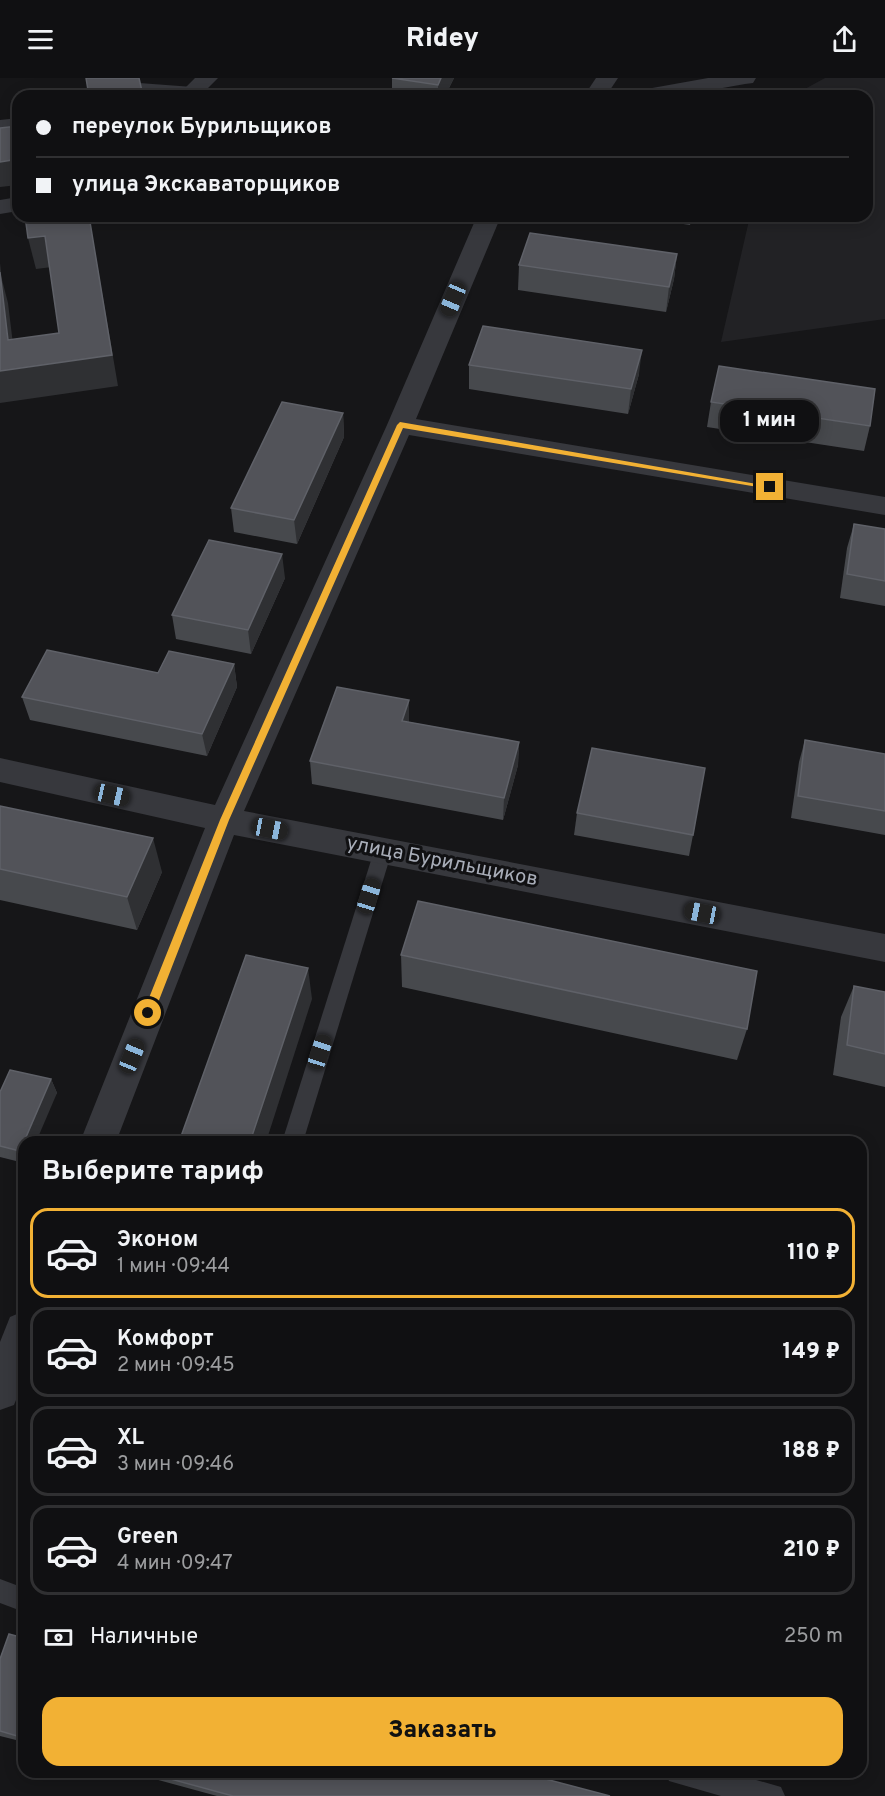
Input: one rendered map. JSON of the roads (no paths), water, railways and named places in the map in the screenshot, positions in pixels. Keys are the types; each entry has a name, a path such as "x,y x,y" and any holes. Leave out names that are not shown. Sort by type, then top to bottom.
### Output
{"street":[{"path":"675,90 744,78"},
{"path":"100,1136 224,820 400,425 486,222"},
{"path":"400,425 885,506"},
{"name":"улица Бурильщиков","path":"0,770 224,820 885,948"},
{"path":"0,1391 18,1345"}],"lane":[{"path":"117,78 139,87"},
{"path":"115,90 139,87 198,88"},
{"path":"294,1136 383,851"},
{"path":"0,1592 18,1598"},
{"path":"702,1778 772,1796"}]}
